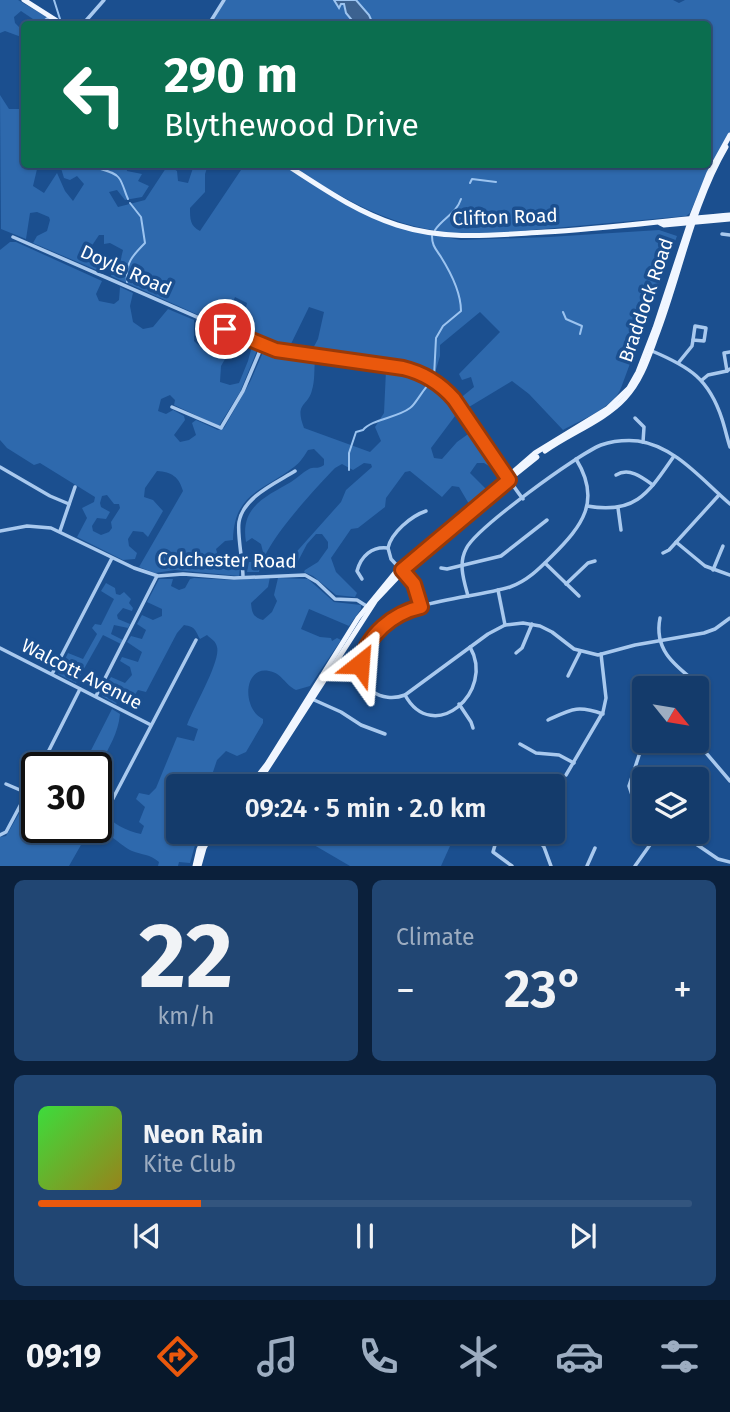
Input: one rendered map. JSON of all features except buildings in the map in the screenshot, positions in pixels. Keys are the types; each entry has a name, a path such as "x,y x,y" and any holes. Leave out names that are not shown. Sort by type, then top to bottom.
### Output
{"main road":[{"path":"24,0 58,21"},
{"name":"Braddock Road","path":"263,774 368,607 401,569 548,444 616,402 635,379 649,350 714,162 730,135"},
{"name":"Braddock Road","path":"693,220 715,168 730,142"},
{"name":"Clifton Road","path":"291,168 371,215 398,225 439,234 495,236 659,222 664,225 710,217 730,217"},
{"path":"699,208 701,214 710,217"},
{"name":"Clifton Road","path":"693,220 730,217"},
{"name":"Braddock Road","path":"263,774 313,699 368,607"},
{"path":"197,866 202,844"}],"street":[{"path":"86,21 104,0"},
{"path":"211,21 224,0"},
{"path":"44,21 50,16"},
{"path":"722,234 730,235"},
{"name":"Doyle Road","path":"13,237 262,346 403,368 423,374 454,399 523,499"},
{"path":"679,362 692,346 695,326 706,328 705,341 693,340"},
{"path":"172,407 221,428 239,398 262,346"},
{"path":"649,350 679,362 702,380 728,429 730,447"},
{"path":"702,380 708,375 729,370 724,354 730,352"},
{"path":"635,418 644,427 643,442"},
{"path":"468,596 462,566 464,553 471,541 576,459 609,443 643,442 660,447 730,504"},
{"path":"587,506 618,508 637,500 653,485 674,456"},
{"path":"576,459 586,481 587,506 576,531 523,581 498,590 421,607 398,615 383,626 368,646 360,664 363,680 372,692 388,698 405,695 493,630 505,625 533,624 548,629 580,652 601,654 708,632 730,619"},
{"path":"0,467 69,504"},
{"path":"243,577 239,526 242,513 260,494 295,471"},
{"path":"616,475 622,472 631,473 653,485"},
{"path":"60,531 75,487"},
{"path":"663,553 719,495"},
{"path":"618,508 621,530"},
{"path":"421,607 414,584 391,559 388,548 395,534 426,511"},
{"path":"441,568 462,566 501,556 547,520"},
{"name":"Colchester Road","path":"0,531 31,526 60,531 134,568 158,576 305,575 335,599 358,600 368,607"},
{"path":"676,542 696,560 713,570 730,575"},
{"path":"713,570 723,546"},
{"path":"362,579 358,573 361,560 374,549 388,548"},
{"path":"51,674 113,557"},
{"path":"566,584 589,563 595,561"},
{"path":"545,563 579,596"},
{"path":"96,696 158,576"},
{"path":"498,590 505,625"},
{"path":"660,618 659,641 667,656 690,676"},
{"path":"516,653 522,648 533,624"},
{"path":"112,801 196,640"},
{"path":"405,695 415,710 428,716 444,715 470,694 478,676 476,659 470,647"},
{"name":"Walcott Avenue","path":"0,648 152,725"},
{"path":"568,676 580,652"},
{"path":"566,775 603,714 606,698 601,654"},
{"path":"48,752 80,688"},
{"path":"313,699 361,725 385,734"},
{"path":"458,704 473,728"},
{"path":"548,720 576,708 603,714"},
{"path":"520,744 536,753 559,755 574,763"},
{"path":"706,753 730,781"},
{"path":"632,777 629,786 632,795"},
{"path":"6,784 21,790"},
{"path":"0,835 6,832 21,804"},
{"path":"495,844 494,854 512,866"},
{"path":"542,844 551,866"},
{"path":"635,866 651,844"},
{"path":"696,844 718,859 730,862"},
{"path":"587,866 594,848"}],"shaded area":[{"path":"0,0 18,0 47,17 36,21 21,11 14,17 15,23 21,27 21,37 5,31 0,33"},
{"path":"226,0 673,0 679,3 685,0 730,0 730,135 686,216 489,234 432,230 383,216 360,206 294,168 711,168 711,21 213,21"},
{"path":"334,0 356,0 372,21 353,21 346,13 344,4 339,8"},
{"path":"0,95 9,109 21,109 21,168 37,168 33,186 44,193 57,173 73,201 84,184 77,176 70,180 64,178 61,168 126,168 127,171 142,174 138,181 149,186 142,197 125,200 117,190 109,192 118,207 145,200 166,168 177,171 178,181 188,183 193,168 207,168 205,192 190,208 191,222 200,231 241,168 287,168 350,207 383,222 416,232 461,240 659,230 677,236 617,395 596,413 563,430 529,394 512,381 464,410 458,400 474,387 471,377 462,380 459,374 500,332 480,312 440,345 435,373 405,363 311,352 318,339 324,312 309,307 289,348 251,339 229,328 231,323 243,320 247,303 235,297 223,326 111,276 112,269 119,266 123,250 110,243 104,244 104,235 99,235 91,247 104,263 101,272 33,243 37,236 47,231 49,217 37,212 30,213 26,239 1,229"},
{"path":"10,242 16,242 102,281 96,294 99,301 114,304 119,300 120,287 133,293 130,306 133,322 143,329 153,327 168,309 194,320 194,341 204,350 218,352 225,334 245,342 243,346 231,349 221,366 220,382 230,385 239,383 252,346 258,348 240,392 219,426 174,405 175,400 170,395 161,399 158,411 166,414 173,410 184,416 185,420 174,435 180,442 196,435 192,423 196,420 218,430 224,428 250,382 264,350 277,357 315,360 312,390 300,413 304,428 370,452 381,441 375,427 384,413 386,370 408,373 428,381 444,394 458,412 431,448 434,458 442,459 457,442 471,432 493,464 489,466 477,463 470,473 486,489 469,504 459,487 452,486 442,497 410,471 405,472 386,498 385,507 358,528 351,529 331,558 336,572 357,593 355,597 336,595 304,572 318,562 328,548 328,542 322,534 316,534 307,544 297,563 291,558 341,502 346,490 372,467 371,464 364,463 353,470 342,464 335,468 280,532 259,572 247,572 249,562 257,562 263,552 261,544 252,538 246,542 245,530 251,512 264,498 307,470 324,465 324,459 314,449 308,450 296,465 252,495 239,512 233,540 225,541 216,549 218,556 230,565 240,567 239,576 175,570 155,573 139,567 183,491 171,474 157,471 145,488 144,497 153,500 163,511 148,537 143,532 133,531 128,539 129,546 137,553 135,559 123,560 77,537 87,518 82,508 94,502 95,497 40,463 34,465 7,448 0,440 0,250","holes":["107,495 114,504 119,504 120,508 111,522 112,528 109,532 101,535 93,531 92,526 97,518 106,519 110,512 101,507 102,496"]},
{"path":"270,577 268,587 251,603 254,614 263,620 272,612 277,601 274,595 278,578 308,579 334,602 361,605 361,609 349,626 309,609 301,629 320,637 331,638 332,641 337,638 341,640 310,686 296,690 277,674 269,671 260,671 254,675 248,689 249,698 251,707 263,719 263,723 246,752 237,756 226,751 217,760 212,774 166,774 166,844 195,844 190,863 158,866 159,862 152,857 132,851 112,837 112,821 141,834 144,826 139,822 145,807 136,799 139,793 149,795 156,788 177,737 194,741 198,729 187,725 215,663 216,645 207,635 200,639 193,628 184,625 177,633 146,692 138,690 134,696 124,694 116,704 102,696 102,691 111,677 125,683 132,675 130,667 120,661 122,657 138,662 142,652 127,642 131,636 142,639 146,630 137,624 142,615 153,620 162,616 162,609 147,602 159,579 173,579 171,586 179,590 185,588 190,579 194,578 233,580"},
{"path":"106,583 115,588 116,594 124,592 131,599 129,603 132,611 123,608 117,615 118,619 130,624 128,628 114,625 111,634 123,640 121,644 103,635 76,683 58,674 68,653 83,659 97,634 92,628 95,624 101,625 114,599 101,591"},
{"path":"112,709 120,714 106,752 90,752"},
{"path":"20,812 21,843 82,843 69,866 0,866 0,837 6,836"},
{"path":"312,844 450,846 441,866 350,866"}],"waterway":[{"path":"54,0 60,19"},
{"path":"96,168 117,175 128,199"},
{"path":"470,183 472,179 496,182"},
{"path":"435,230 461,199"},
{"path":"127,282 127,270 131,260 145,243 141,217 130,203"},
{"path":"432,236 435,247 455,283 461,311 443,326 436,338 434,377"},
{"path":"563,312 566,319 582,326 580,334"},
{"path":"349,470 349,453 356,432 410,408 431,382"}],"route":[{"path":"225,329 276,350 403,368 423,374 454,399 509,480 402,570 414,584 421,607 398,615 383,626 363,654 360,664"}]}
